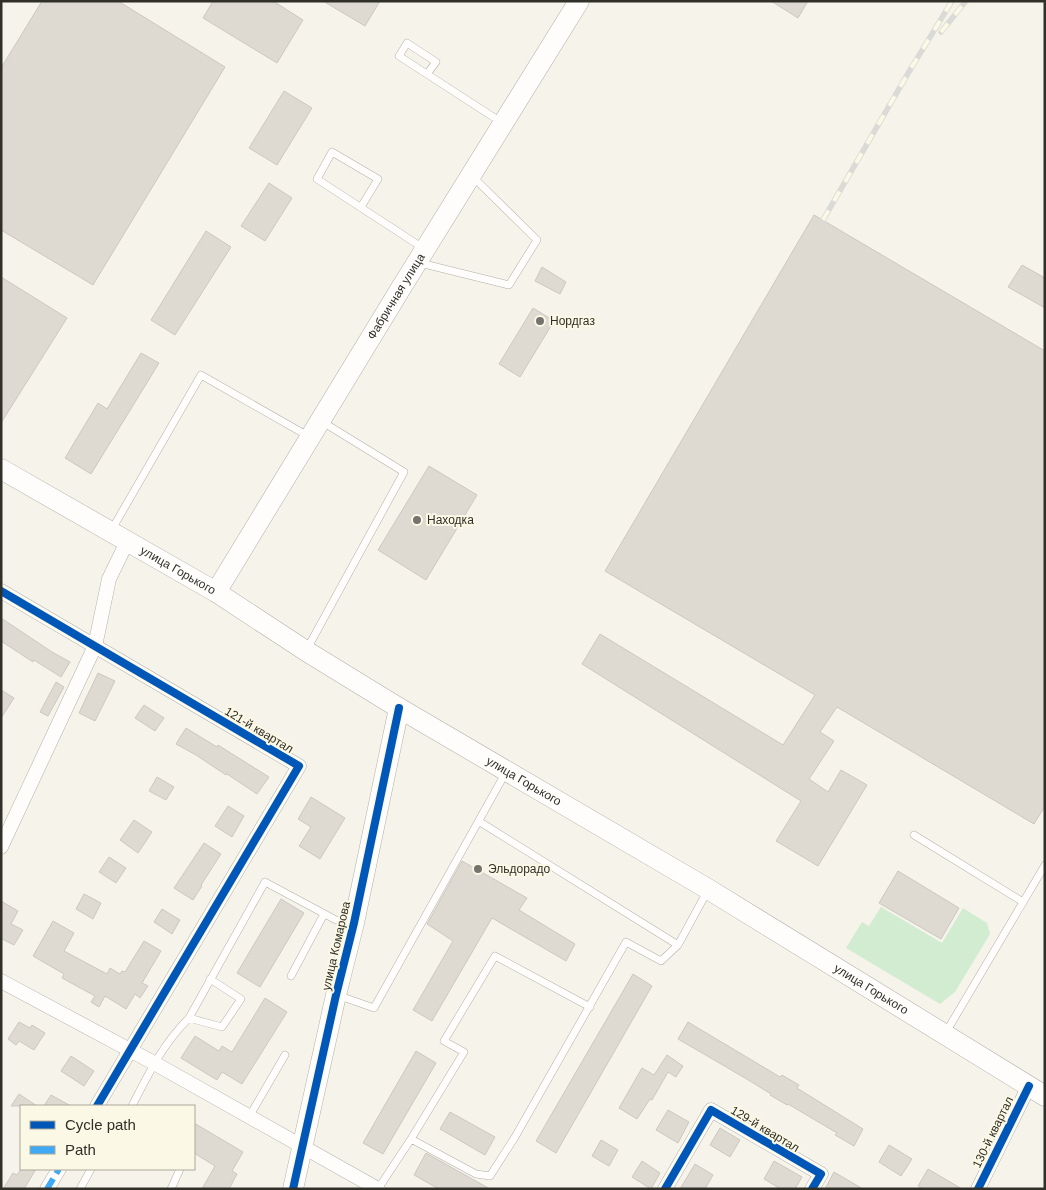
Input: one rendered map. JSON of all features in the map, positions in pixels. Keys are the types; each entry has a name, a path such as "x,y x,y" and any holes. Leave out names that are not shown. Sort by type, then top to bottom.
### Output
{"main road":[{"name":"Фабричная улица","path":"216,592 579,1"},
{"name":"улица Горького","path":"1,469 216,592 306,651 399,708 708,889 1037,1091"},
{"name":"улица Комарова","path":"293,1189 336,995 354,924 399,708"}],"street":[{"path":"1,847 95,646 119,537"},
{"name":"121-й квартал","path":"1,591 299,766 132,1051"},
{"path":"1,981 154,1063 378,1189"},
{"path":"99,1105 132,1051"},
{"name":"130-й квартал","path":"978,1189 1037,1091"},
{"name":"129-й квартал","path":"665,1189 711,1110 821,1174 812,1189"},
{"path":"47,1189 58,1170"}],"lane":[{"path":"427,74 436,62 407,43 399,56 503,124"},
{"path":"361,207 378,179 332,152 317,179 361,207 421,256 509,285 537,240 472,175"},
{"path":"119,537 201,374 404,472 306,651"},
{"path":"336,995 374,1008 480,822 506,772"},
{"path":"480,822 678,946"},
{"path":"914,835 1023,902"},
{"path":"945,1034 1045,865"},
{"path":"133,1105 154,1063 173,1034 189,1018 265,882 336,920 354,924"},
{"path":"411,1139 476,1174 490,1176 515,1137 626,942 661,961 678,946 708,889"},
{"path":"291,976 324,914"},
{"path":"378,1189 464,1052 444,1040 495,956 590,1007"},
{"path":"189,1018 222,1027 241,999 210,979"},
{"path":"249,1116 285,1055"},
{"path":"80,1189 90,1170"},
{"path":"171,1189 180,1170"}],"green space":[{"path":"881,907 942,943 963,908 987,923 990,934 955,992 940,1004 846,948 862,922 869,926"}],"building":[{"path":"42,1 118,1 225,67 93,285 1,230 1,68"},
{"path":"213,1 273,1 303,20 277,63 203,18"},
{"path":"323,1 380,1 365,26"},
{"path":"771,1 808,1 798,18"},
{"path":"284,91 312,108 277,165 249,148"},
{"path":"269,183 292,198 265,241 241,226"},
{"path":"814,215 1045,351 1045,806 1034,824 837,707 820,732 834,741 809,779 828,792 841,770 867,785 818,866 776,841 801,801 582,664 600,634 783,745 815,695 605,571"},
{"path":"206,231 231,247 175,335 151,320"},
{"path":"1022,265 1045,278 1045,308 1008,287"},
{"path":"542,267 566,282 560,294 535,281"},
{"path":"1,277 67,318 1,423"},
{"path":"533,308 554,321 520,377 499,364"},
{"path":"141,353 159,363 91,474 65,458 98,403 107,409"},
{"path":"429,466 477,495 426,580 378,550"},
{"path":"1,618 70,662 61,677 34,660 33,662 1,641"},
{"path":"98,673 115,681 95,721 79,713"},
{"path":"56,682 64,687 48,716 40,712"},
{"path":"1,690 14,698 1,718"},
{"path":"144,705 164,718 155,731 135,718"},
{"path":"186,728 217,747 218,745 269,777 257,794 176,744"},
{"path":"157,777 174,787 166,800 149,791"},
{"path":"311,797 345,818 320,859 299,846 311,827 298,819"},
{"path":"228,806 244,816 232,837 215,826"},
{"path":"134,820 152,832 138,853 120,840"},
{"path":"204,843 221,854 193,900 174,888"},
{"path":"109,857 126,868 116,883 99,872"},
{"path":"462,861 527,898 519,910 575,944 566,961 492,918 432,1021 413,1010 453,941 427,924"},
{"path":"898,871 959,908 941,939 879,903"},
{"path":"84,894 101,903 93,919 76,909"},
{"path":"281,899 304,913 260,987 237,973"},
{"path":"1,901 18,911 11,924 23,930 14,945 2,939 1,941"},
{"path":"162,909 180,920 172,934 154,922"},
{"path":"53,921 74,933 64,951 107,974 110,968 120,974 122,971 125,972 144,941 161,951 142,983 148,986 140,998 135,994 126,1009 105,996 99,1007 91,1002 95,996 62,978 64,974 33,956"},
{"path":"633,974 652,986 556,1153 536,1141"},
{"path":"265,998 287,1012 242,1084 222,1072 217,1080 181,1058 195,1036 219,1051 222,1046 232,1052"},
{"path":"19,1022 30,1028 32,1025 45,1033 34,1050 19,1041 16,1045 8,1039"},
{"path":"688,1022 780,1077 782,1075 799,1085 797,1088 863,1129 854,1146 835,1135 837,1133 678,1039"},
{"path":"416,1051 436,1063 383,1154 363,1143"},
{"path":"667,1055 683,1066 676,1077 668,1072 652,1100 650,1099 637,1119 619,1108 642,1068 654,1075"},
{"path":"71,1056 94,1071 84,1086 61,1071"},
{"path":"19,1094 36,1105 20,1105 11,1106"},
{"path":"51,1095 69,1105 45,1105"},
{"path":"668,1110 689,1122 678,1143 656,1130"},
{"path":"450,1112 495,1137 485,1155 440,1129"},
{"path":"195,1124 243,1152 232,1171 237,1174 229,1189 202,1189 215,1166 195,1154"},
{"path":"720,1128 740,1140 730,1157 710,1145"},
{"path":"601,1140 618,1150 609,1166 592,1156"},
{"path":"889,1145 912,1159 901,1176 879,1162"},
{"path":"426,1153 490,1189 439,1189 414,1175"},
{"path":"642,1161 660,1173 651,1189 632,1177"},
{"path":"774,1161 802,1177 795,1189 781,1189 764,1179"},
{"path":"695,1164 713,1175 705,1189 680,1189"},
{"path":"928,1169 962,1189 923,1189 918,1186"},
{"path":"20,1170 35,1170 24,1189 3,1189 13,1173 17,1175"},
{"path":"834,1172 863,1189 825,1189"}],"railway":[{"path":"823,220 952,1"},
{"path":"941,32 966,1"}],"marked path":[{"path":"47,1189 58,1170"}],"cycle path":[{"path":"1,591 299,766 98,1105"},
{"path":"293,1189 354,923 399,708"},
{"path":"978,1189 1029,1086"},
{"path":"665,1189 711,1110 821,1174 812,1189"}],"place":[{"name":"Нордгаз","path":"540,321"},
{"name":"Находка","path":"417,520"},
{"name":"Эльдорадо","path":"478,869"}]}
